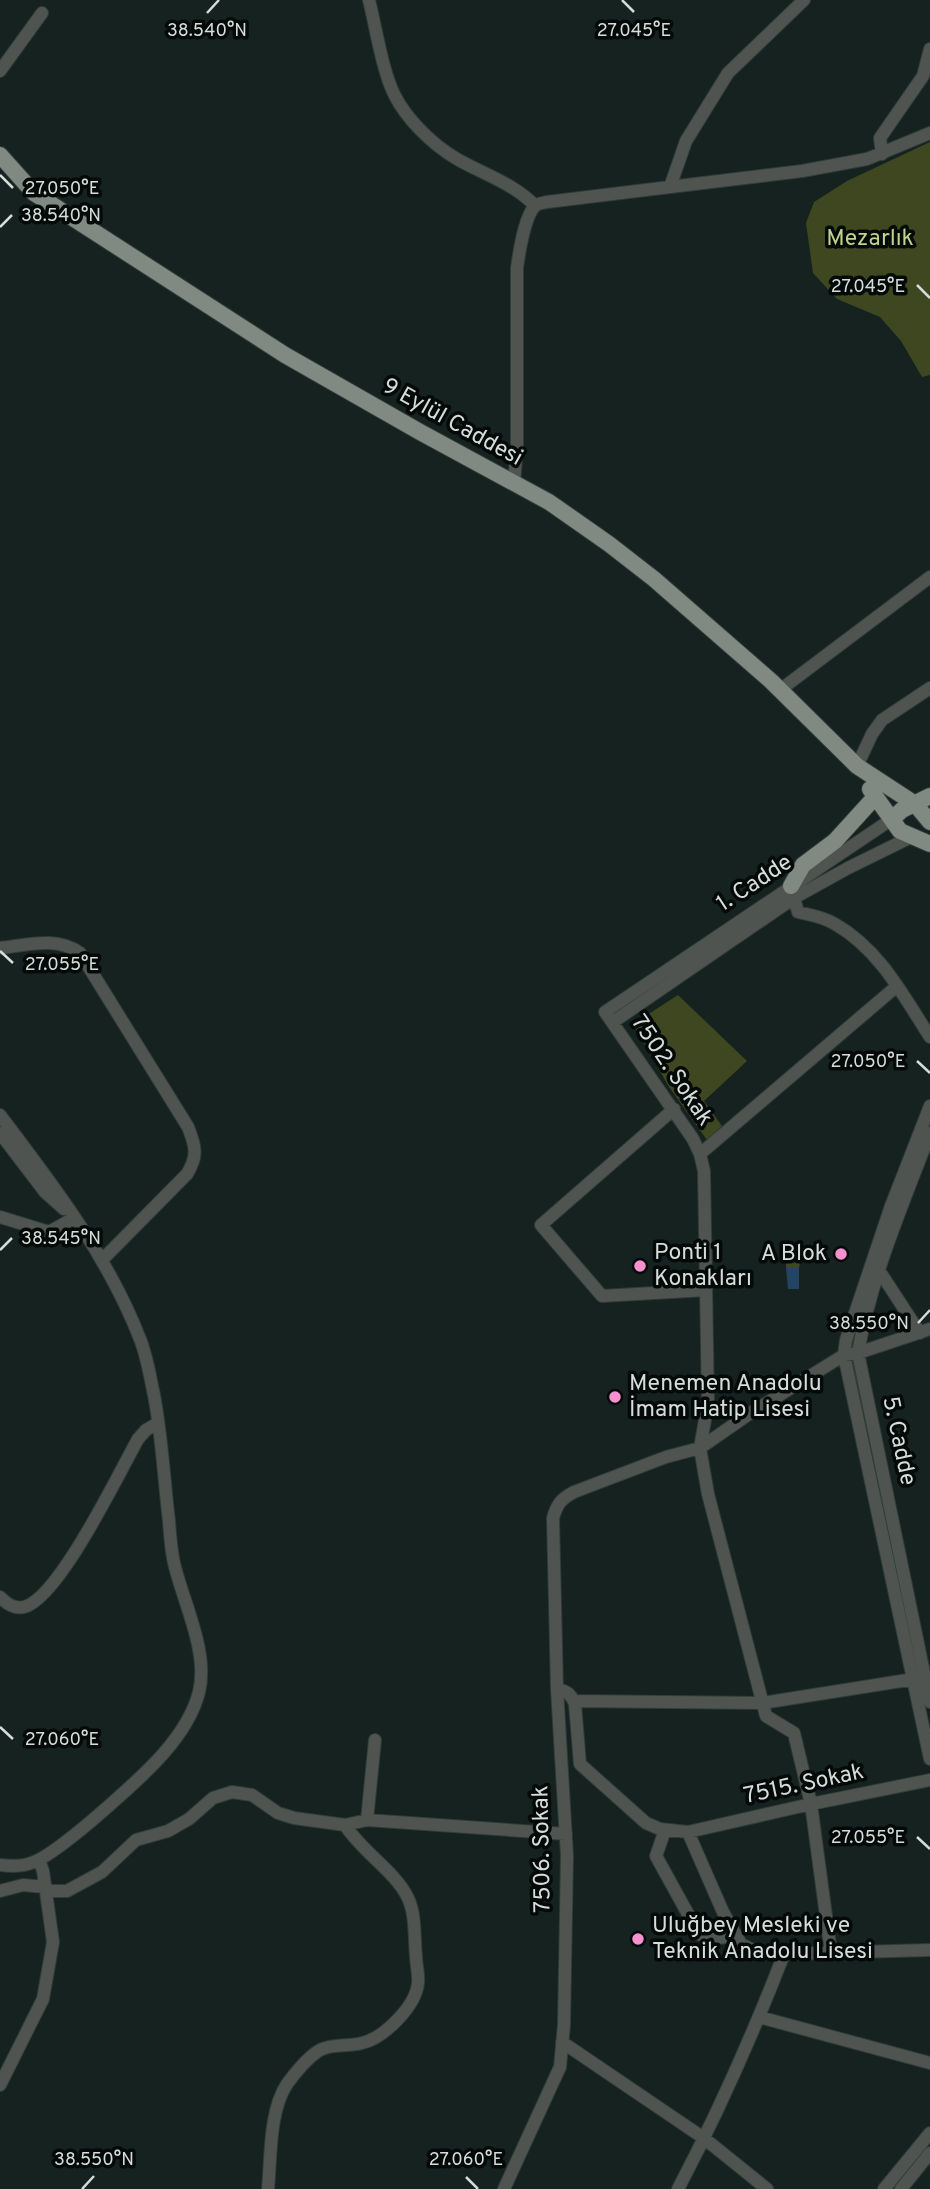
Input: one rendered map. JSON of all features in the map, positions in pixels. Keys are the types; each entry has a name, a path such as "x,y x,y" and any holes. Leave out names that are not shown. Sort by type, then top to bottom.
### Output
{"main road":[{"name":"9 Eylül Caddesi","path":"0,155 34,193 285,355 549,502 610,544 654,579 780,690 857,766 915,804 930,824"},
{"name":"9 Eylül Caddesi","path":"857,766 900,831 930,844"},
{"name":"1. Cadde","path":"892,819 902,810 930,796"},
{"path":"793,892 803,865 835,841 875,797"},
{"name":"1. Cadde","path":"911,837 930,824"}],"street":[{"path":"369,0 385,69 401,106 421,129 456,158 521,192 535,206"},
{"path":"670,187 686,141 728,73 804,0"},
{"path":"0,71 42,13"},
{"path":"882,154 880,138 926,72 930,49"},
{"path":"514,484 517,445 517,268 524,231 535,206 547,202 802,171 867,159 930,133"},
{"path":"780,690 930,577"},
{"path":"857,766 872,734 882,720 930,688"},
{"name":"1. Cadde","path":"609,1017 793,892 892,819"},
{"name":"1. Cadde","path":"793,892 911,837"},
{"path":"793,892 798,912 834,923 869,949 930,1037"},
{"path":"0,948 54,942 69,945 80,953 181,1116 196,1146 195,1160 187,1174 102,1260"},
{"path":"700,1154 897,986"},
{"name":"7502. Sokak","path":"609,1017 674,1109 700,1154 704,1171 708,1403 700,1448 708,1494 762,1703"},
{"path":"930,1106 891,1206 846,1340 844,1355 930,1759"},
{"path":"674,1109 541,1225 602,1296 706,1290"},
{"path":"0,1115 60,1194 102,1260 141,1340 158,1423 173,1561 200,1658 199,1692 191,1712 171,1744 128,1789 86,1825 43,1874 23,1885 0,1891"},
{"path":"0,1133 45,1192 74,1218"},
{"path":"858,1353 862,1330 880,1272 930,1133"},
{"path":"0,1217 49,1232 74,1218"},
{"path":"700,1448 844,1355 925,1331 880,1272"},
{"name":"5. Cadde","path":"858,1353 930,1702"},
{"path":"0,1597 8,1604 20,1608 34,1602 41,1595 77,1548 138,1439 158,1423"},
{"name":"7506. Sokak","path":"504,2189 560,2067 562,2042 566,1833 556,1689 553,1518 556,1505 574,1492 666,1457 700,1448"},
{"path":"574,1701 762,1703 914,1679"},
{"path":"556,1689 565,1691 574,1701 580,1763 646,1823 665,1830 656,1856 699,1934 708,1939 736,1936"},
{"path":"762,1703 766,1716 794,1733 811,1804 831,1953"},
{"path":"368,1820 375,1740"},
{"name":"7515. Sokak","path":"665,1830 688,1832 930,1780"},
{"path":"43,1874 50,1891 67,1891 102,1872 136,1840 168,1831 189,1819 213,1798 232,1792 252,1796 278,1813 345,1825 368,1820 566,1833"},
{"path":"268,2189 276,2108 286,2085 320,2050 371,2041 402,2016 418,1984 412,1910 407,1896 395,1880 355,1841 345,1825"},
{"path":"688,1832 736,1936 741,1944 759,1953 930,1951"},
{"path":"0,1865 16,1866 43,1874"},
{"path":"0,2085 43,1999 53,1942 43,1874"},
{"path":"678,2189 705,2139 760,2017 784,1954"},
{"path":"760,2017 930,2063"},
{"path":"562,2042 705,2139 767,2189"},
{"path":"884,2189 930,2133"},
{"path":"901,2189 930,2153"}],"green space":[{"name":"Mezarlık","path":"930,142 930,375 922,377 901,341 880,317 837,299 813,273 806,223 814,202 847,181"},
{"path":"678,995 747,1061 704,1101 722,1126 707,1140 669,1087 633,1024"},
{"path":"802,1252 799,1268 786,1268 786,1253"}],"water":[{"path":"786,1268 799,1268 799,1289 788,1289"}],"place":[{"name":"A Blok","path":"841,1254"},
{"name":"Ponti 1 Konakları","path":"640,1266"},
{"name":"Menemen Anadolu İmam Hatip Lisesi","path":"615,1397"},
{"name":"Uluğbey Mesleki ve Teknik Anadolu Lisesi","path":"638,1939"}]}
